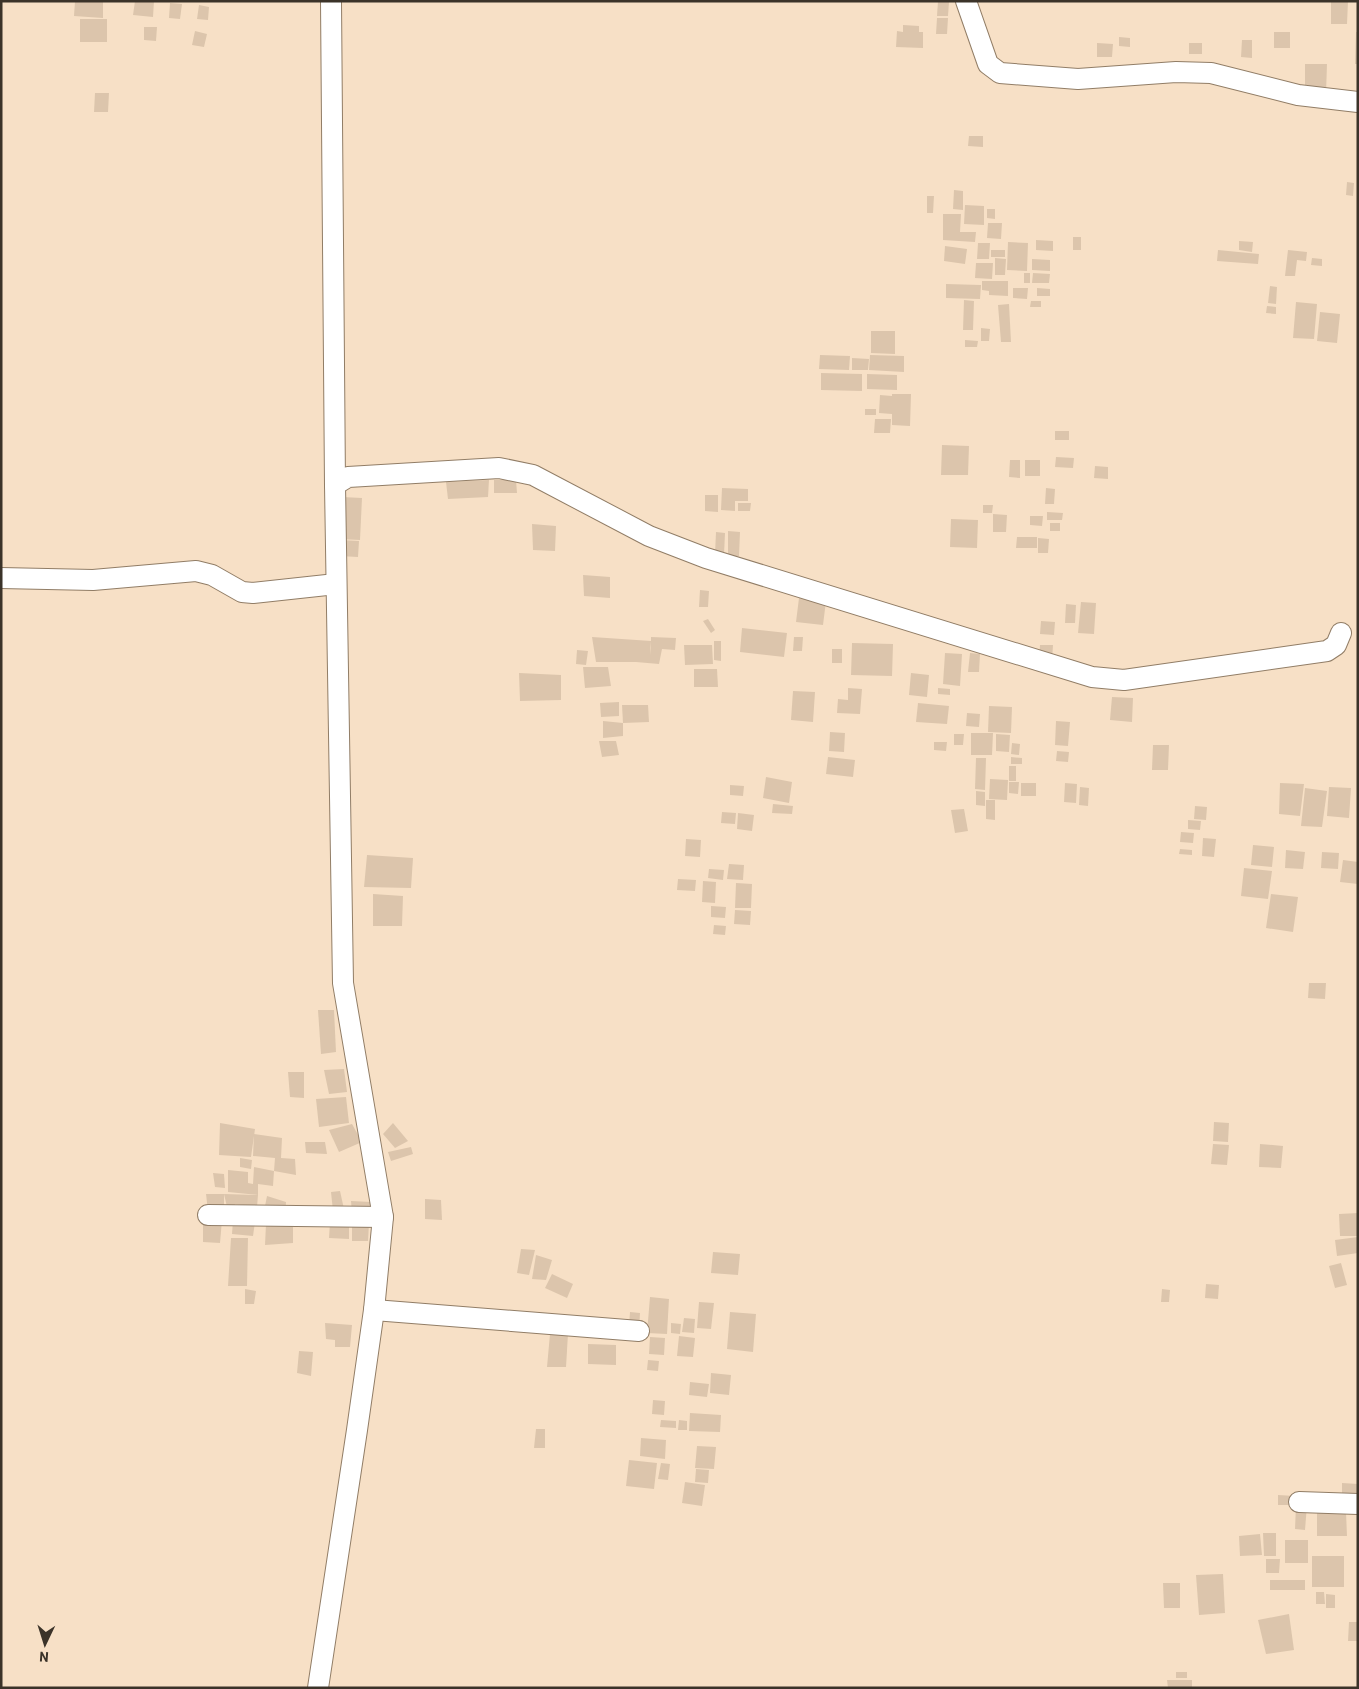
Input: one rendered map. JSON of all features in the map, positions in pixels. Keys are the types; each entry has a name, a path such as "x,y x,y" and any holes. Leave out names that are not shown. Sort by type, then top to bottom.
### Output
{"street":[{"path":"318,1688 358,1430 374,1310 383,1217 343,983 336,584 331,1"},
{"path":"966,1 988,64 1000,73 1078,79 1176,72 1211,73 1298,95 1358,102"},
{"path":"335,485 348,477 499,468 533,475 649,536 706,558 1092,677 1124,680 1327,651 1336,645 1341,633"},
{"path":"1,578 93,580 196,571 212,575 242,592 252,593 336,584"},
{"path":"208,1215 383,1217"},
{"path":"374,1310 639,1331"},
{"path":"1299,1502 1358,1504"}],"building":[{"path":"75,1 103,1 103,18 74,16"},
{"path":"135,1 154,1 153,17 133,15"},
{"path":"938,1 949,2 948,16 937,16"},
{"path":"1331,1 1348,1 1347,24 1331,24"},
{"path":"170,3 182,4 180,19 169,18"},
{"path":"199,5 209,7 208,20 197,19"},
{"path":"937,18 948,18 947,34 936,34"},
{"path":"80,19 107,19 107,42 80,42"},
{"path":"903,25 919,26 919,32 923,32 923,48 896,47 897,31 903,32"},
{"path":"144,27 157,27 156,41 144,40"},
{"path":"195,31 207,34 204,47 192,45"},
{"path":"1274,32 1290,32 1290,48 1274,48"},
{"path":"1356,32 1358,32 1358,64 1355,64"},
{"path":"1119,37 1130,38 1130,47 1119,46"},
{"path":"1242,40 1252,40 1252,58 1241,57"},
{"path":"1097,43 1113,44 1112,57 1097,57"},
{"path":"1189,43 1202,43 1202,54 1189,54"},
{"path":"1305,64 1327,64 1326,94 1305,93"},
{"path":"95,93 109,93 108,112 94,112"},
{"path":"969,136 983,136 983,147 968,146"},
{"path":"1347,182 1354,183 1353,196 1346,195"},
{"path":"954,190 963,191 963,210 953,209"},
{"path":"927,196 934,196 933,213 927,213"},
{"path":"965,205 984,206 984,225 964,224"},
{"path":"987,209 995,209 995,219 987,218"},
{"path":"943,214 961,214 960,232 976,232 975,242 943,240"},
{"path":"988,223 1002,223 1001,239 987,238"},
{"path":"1073,237 1081,237 1081,250 1073,250"},
{"path":"1036,240 1053,241 1053,251 1036,250"},
{"path":"1239,241 1253,242 1252,252 1239,250"},
{"path":"1008,242 1028,243 1027,271 1007,270"},
{"path":"978,243 990,243 989,259 977,259"},
{"path":"945,246 967,249 965,264 944,261"},
{"path":"991,250 1005,250 1005,257 991,257"},
{"path":"1218,250 1259,254 1258,264 1217,261"},
{"path":"1288,250 1307,252 1306,261 1297,260 1295,276 1285,276"},
{"path":"995,258 1006,259 1005,275 995,275"},
{"path":"1312,258 1322,259 1322,266 1311,265"},
{"path":"1032,259 1050,260 1050,271 1032,270"},
{"path":"976,263 993,263 992,279 975,278"},
{"path":"1024,273 1030,273 1030,283 1024,283"},
{"path":"1033,273 1050,274 1049,283 1032,283"},
{"path":"982,281 1008,281 1008,296 989,295 989,291 982,290"},
{"path":"946,284 981,285 980,299 946,298"},
{"path":"1270,286 1277,287 1276,304 1268,303"},
{"path":"1013,288 1028,288 1027,299 1013,298"},
{"path":"1037,288 1050,289 1050,296 1037,296"},
{"path":"964,300 974,301 973,330 963,330"},
{"path":"1031,301 1041,301 1041,307 1030,307"},
{"path":"1296,302 1317,304 1314,339 1293,338"},
{"path":"1009,304 1011,342 1001,342 998,305"},
{"path":"1267,306 1276,307 1276,314 1266,313"},
{"path":"1320,312 1340,314 1337,343 1317,341"},
{"path":"981,328 990,329 989,341 981,341"},
{"path":"871,331 895,331 895,354 871,353"},
{"path":"965,340 978,341 977,347 965,347"},
{"path":"820,355 850,356 849,370 819,369"},
{"path":"870,355 904,356 904,372 869,370"},
{"path":"852,358 869,359 868,370 852,370"},
{"path":"821,373 862,374 862,391 821,390"},
{"path":"867,374 897,375 897,390 867,389"},
{"path":"892,394 911,394 910,426 892,425 892,414 879,413 880,395 892,396"},
{"path":"865,409 876,409 876,415 865,415"},
{"path":"875,419 891,419 890,433 874,433"},
{"path":"1055,431 1069,431 1069,440 1055,440"},
{"path":"942,445 969,446 968,475 941,475"},
{"path":"1056,457 1074,458 1073,468 1055,467"},
{"path":"1010,460 1020,460 1020,478 1009,477"},
{"path":"1025,460 1040,460 1040,476 1025,476"},
{"path":"1095,466 1108,467 1108,479 1094,478"},
{"path":"489,480 488,497 448,499 446,482"},
{"path":"494,480 516,480 517,493 494,493"},
{"path":"722,488 748,489 748,501 735,501 735,511 721,510"},
{"path":"1046,488 1055,489 1054,504 1045,504"},
{"path":"705,495 718,495 718,512 705,511"},
{"path":"342,497 362,498 360,540 340,539"},
{"path":"738,503 751,503 750,511 738,511"},
{"path":"983,505 993,505 992,513 983,513"},
{"path":"1047,512 1063,513 1062,520 1047,520"},
{"path":"993,514 1007,515 1006,532 993,532"},
{"path":"1030,516 1043,516 1042,526 1030,525"},
{"path":"951,519 978,520 977,548 950,547"},
{"path":"1050,523 1060,523 1060,531 1050,531"},
{"path":"532,524 556,526 555,551 533,550"},
{"path":"728,531 740,532 739,556 728,556"},
{"path":"716,532 725,533 724,555 715,554"},
{"path":"1017,537 1037,537 1037,548 1016,548"},
{"path":"1038,538 1049,539 1048,553 1038,553"},
{"path":"340,540 359,541 358,557 339,556"},
{"path":"583,575 610,577 610,598 584,596"},
{"path":"700,590 709,591 708,607 699,607"},
{"path":"799,598 826,601 823,625 796,622"},
{"path":"1081,602 1096,603 1094,634 1078,633"},
{"path":"1066,604 1076,605 1075,623 1065,623"},
{"path":"708,619 715,630 711,633 703,621"},
{"path":"1041,621 1055,622 1054,635 1040,634"},
{"path":"742,628 787,633 784,657 740,652"},
{"path":"592,637 651,641 651,637 676,638 675,650 662,649 659,664 596,662"},
{"path":"794,637 803,637 802,651 793,651"},
{"path":"714,641 721,641 721,661 714,660"},
{"path":"852,643 893,644 892,676 851,675"},
{"path":"684,645 712,645 713,664 685,665"},
{"path":"1040,645 1053,645 1052,660 1039,659"},
{"path":"832,649 842,649 842,663 832,663"},
{"path":"577,650 588,651 586,665 576,664"},
{"path":"945,653 962,654 960,686 943,684"},
{"path":"970,653 980,654 979,672 968,672"},
{"path":"583,667 608,667 611,686 585,688"},
{"path":"694,669 717,669 718,687 694,687"},
{"path":"519,673 561,675 561,700 520,701"},
{"path":"911,673 929,675 927,697 909,695"},
{"path":"848,688 862,689 860,714 837,713 838,699 848,700"},
{"path":"938,688 950,689 950,695 938,694"},
{"path":"793,691 815,692 813,722 791,720"},
{"path":"1112,697 1133,698 1132,722 1110,720"},
{"path":"619,702 619,716 601,717 600,703"},
{"path":"918,703 949,706 947,724 916,722"},
{"path":"622,705 648,705 649,722 623,723"},
{"path":"989,706 1012,707 1011,733 988,732"},
{"path":"967,713 980,714 979,727 966,726"},
{"path":"603,721 623,723 623,736 603,738"},
{"path":"1056,721 1070,722 1068,746 1055,745"},
{"path":"830,732 845,733 844,752 829,751"},
{"path":"971,733 993,733 992,755 971,755"},
{"path":"954,734 964,734 963,745 954,745"},
{"path":"996,734 1010,735 1009,752 996,751"},
{"path":"599,741 616,741 619,755 602,757"},
{"path":"934,742 947,742 946,751 934,750"},
{"path":"1012,743 1020,744 1019,755 1011,754"},
{"path":"1153,745 1169,745 1168,770 1152,770"},
{"path":"1057,751 1069,752 1068,762 1056,761"},
{"path":"828,757 855,760 853,777 826,774"},
{"path":"1011,757 1022,758 1022,764 1011,764"},
{"path":"976,758 986,758 985,790 975,789"},
{"path":"1009,766 1016,766 1016,781 1009,781"},
{"path":"766,777 792,782 789,803 763,798"},
{"path":"990,779 1008,780 1007,800 989,799"},
{"path":"1009,782 1019,782 1018,794 1009,793"},
{"path":"1021,783 1036,783 1036,796 1021,796"},
{"path":"1065,783 1077,784 1076,803 1064,802"},
{"path":"1280,783 1304,784 1300,816 1279,814"},
{"path":"730,785 744,786 743,796 730,795"},
{"path":"1080,787 1089,788 1088,806 1079,805"},
{"path":"1329,787 1351,788 1349,818 1327,816"},
{"path":"1305,788 1327,791 1322,827 1301,826"},
{"path":"976,791 985,792 985,806 976,805"},
{"path":"986,800 995,800 995,820 986,819"},
{"path":"773,804 793,806 792,814 772,813"},
{"path":"1195,806 1207,807 1206,820 1194,819"},
{"path":"964,809 968,831 955,833 951,810"},
{"path":"722,812 736,813 735,824 721,823"},
{"path":"738,813 754,815 752,831 737,829"},
{"path":"1188,820 1201,821 1200,830 1188,829"},
{"path":"1181,832 1194,833 1193,843 1180,842"},
{"path":"1203,838 1216,839 1214,857 1202,856"},
{"path":"686,839 701,840 700,857 685,856"},
{"path":"1253,845 1274,847 1272,867 1251,865"},
{"path":"1180,849 1192,850 1192,855 1179,854"},
{"path":"1286,850 1305,852 1303,869 1285,868"},
{"path":"1322,852 1339,853 1338,869 1321,868"},
{"path":"367,855 413,858 411,888 364,887"},
{"path":"1343,860 1358,862 1358,884 1340,882"},
{"path":"729,864 744,865 743,880 727,879"},
{"path":"1244,868 1272,871 1268,899 1241,896"},
{"path":"709,869 724,870 723,880 708,878"},
{"path":"678,879 696,880 695,891 677,890"},
{"path":"703,881 716,882 715,903 702,902"},
{"path":"736,883 752,884 751,908 735,908"},
{"path":"373,894 403,896 402,926 373,926"},
{"path":"1271,894 1298,897 1293,932 1266,928"},
{"path":"711,906 726,907 725,918 711,917"},
{"path":"735,910 751,911 750,925 734,924"},
{"path":"714,925 726,926 725,935 713,934"},
{"path":"1309,983 1326,983 1325,999 1308,998"},
{"path":"318,1010 334,1010 336,1052 321,1054"},
{"path":"344,1069 347,1092 329,1094 324,1070"},
{"path":"288,1072 304,1072 304,1098 290,1097"},
{"path":"346,1097 349,1123 319,1127 316,1099"},
{"path":"1214,1122 1229,1123 1228,1142 1213,1141"},
{"path":"220,1123 255,1129 251,1157 219,1155"},
{"path":"393,1123 408,1141 395,1148 383,1134"},
{"path":"352,1124 362,1142 339,1152 329,1130"},
{"path":"254,1134 282,1138 281,1158 295,1159 296,1175 274,1171 275,1158 253,1156"},
{"path":"305,1142 325,1142 327,1154 306,1153"},
{"path":"1213,1144 1229,1145 1227,1165 1211,1164"},
{"path":"1260,1144 1283,1146 1281,1168 1259,1167"},
{"path":"411,1147 413,1154 391,1161 388,1152"},
{"path":"240,1158 252,1160 251,1169 240,1167"},
{"path":"254,1167 274,1171 273,1186 258,1184 258,1195 228,1192 228,1170 248,1172 248,1183 253,1184"},
{"path":"213,1173 224,1174 225,1188 215,1187"},
{"path":"340,1191 344,1209 333,1211 331,1192"},
{"path":"206,1194 224,1194 224,1215 208,1211"},
{"path":"224,1194 258,1195 257,1207 235,1204 233,1212 228,1211"},
{"path":"267,1196 286,1202 285,1216 264,1211"},
{"path":"425,1199 441,1200 442,1220 425,1219"},
{"path":"351,1201 371,1202 372,1214 352,1213"},
{"path":"1358,1213 1358,1236 1340,1236 1339,1214"},
{"path":"203,1219 222,1220 220,1243 203,1242"},
{"path":"233,1220 255,1222 253,1236 232,1234"},
{"path":"293,1220 293,1243 265,1245 266,1224"},
{"path":"330,1222 349,1223 349,1239 329,1238"},
{"path":"352,1222 369,1224 368,1241 352,1241"},
{"path":"1358,1237 1358,1253 1337,1256 1335,1240"},
{"path":"231,1238 248,1238 247,1286 228,1286"},
{"path":"521,1249 535,1250 529,1275 517,1273"},
{"path":"713,1252 740,1254 738,1275 711,1273"},
{"path":"536,1255 552,1260 546,1280 532,1279"},
{"path":"1341,1263 1347,1285 1335,1288 1329,1266"},
{"path":"552,1274 573,1284 567,1298 545,1288"},
{"path":"1206,1284 1219,1285 1218,1299 1205,1298"},
{"path":"245,1289 256,1291 254,1304 245,1304"},
{"path":"1162,1289 1170,1290 1169,1302 1161,1302"},
{"path":"650,1297 669,1299 667,1334 647,1333"},
{"path":"699,1302 714,1303 711,1329 697,1328"},
{"path":"630,1312 640,1313 639,1331 629,1326"},
{"path":"730,1312 756,1314 753,1352 727,1349"},
{"path":"684,1318 695,1319 694,1333 682,1332"},
{"path":"325,1323 352,1325 350,1347 335,1347 335,1340 326,1339"},
{"path":"671,1323 681,1324 680,1334 671,1333"},
{"path":"550,1334 568,1334 566,1367 547,1367"},
{"path":"679,1336 695,1338 693,1357 677,1356"},
{"path":"650,1337 665,1338 664,1355 649,1354"},
{"path":"588,1344 616,1345 616,1365 588,1364"},
{"path":"299,1351 313,1352 311,1376 297,1373"},
{"path":"648,1360 659,1361 658,1371 647,1370"},
{"path":"711,1373 731,1375 729,1395 710,1393"},
{"path":"690,1382 709,1384 707,1397 689,1395"},
{"path":"653,1400 665,1401 664,1415 652,1414"},
{"path":"690,1413 721,1415 720,1432 689,1431"},
{"path":"661,1420 676,1421 676,1428 660,1427"},
{"path":"679,1420 687,1421 687,1430 678,1430"},
{"path":"536,1429 545,1429 545,1448 534,1448"},
{"path":"641,1438 666,1440 665,1459 640,1456"},
{"path":"697,1446 716,1447 714,1469 695,1468"},
{"path":"629,1460 657,1463 654,1489 626,1486"},
{"path":"661,1463 670,1464 668,1480 658,1479"},
{"path":"696,1469 709,1470 708,1483 695,1482"},
{"path":"685,1482 705,1485 702,1506 682,1503"},
{"path":"1342,1483 1358,1484 1358,1502 1342,1501"},
{"path":"1278,1495 1295,1496 1295,1505 1278,1505"},
{"path":"1296,1505 1307,1505 1305,1530 1295,1529"},
{"path":"1317,1512 1346,1512 1347,1536 1317,1536"},
{"path":"1263,1533 1276,1533 1276,1556 1264,1556"},
{"path":"1260,1534 1262,1555 1240,1556 1239,1536"},
{"path":"1285,1540 1308,1540 1308,1563 1285,1563"},
{"path":"1312,1556 1344,1556 1344,1587 1312,1587"},
{"path":"1266,1559 1280,1559 1279,1573 1266,1573"},
{"path":"1223,1574 1225,1613 1199,1615 1196,1575"},
{"path":"1270,1580 1305,1580 1305,1590 1270,1590"},
{"path":"1163,1583 1180,1583 1180,1608 1164,1608"},
{"path":"1316,1592 1324,1592 1325,1604 1316,1604"},
{"path":"1326,1594 1335,1595 1335,1608 1326,1608"},
{"path":"1289,1614 1294,1650 1266,1654 1258,1620"},
{"path":"1349,1622 1358,1622 1358,1641 1348,1641"},
{"path":"1176,1672 1187,1672 1187,1678 1176,1678"},
{"path":"1167,1680 1192,1680 1192,1688 1168,1688"}]}
